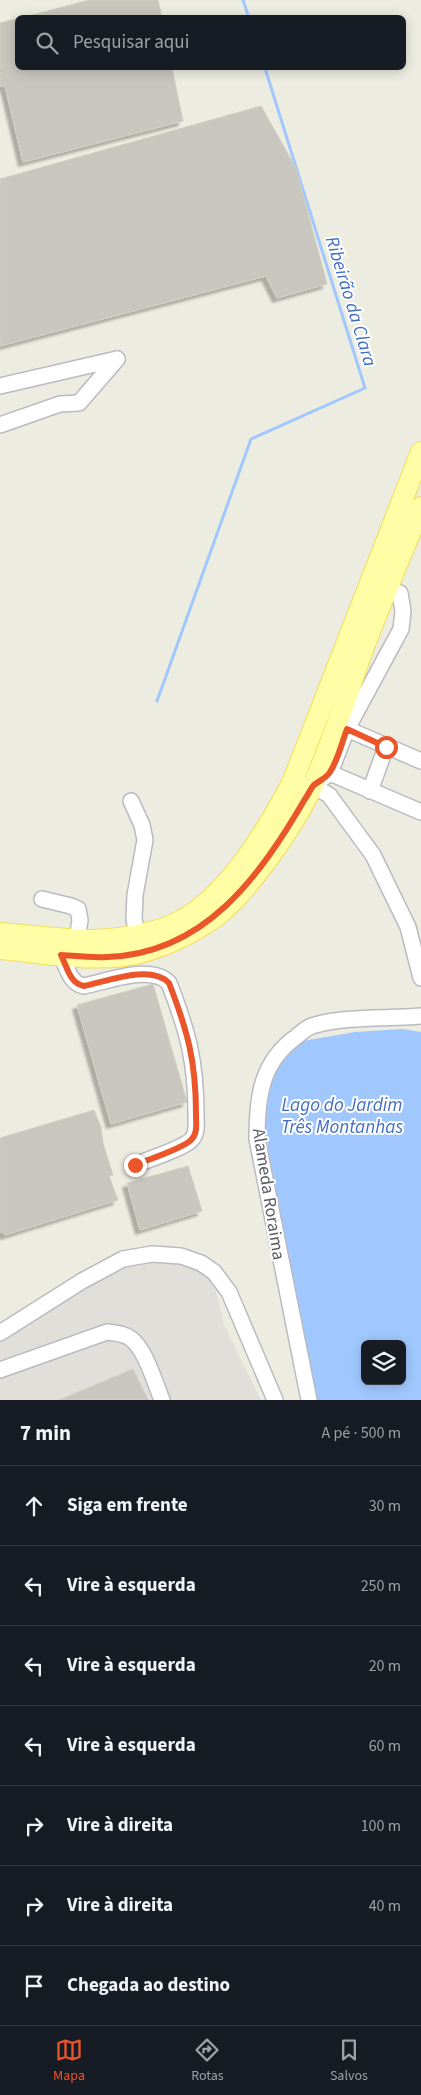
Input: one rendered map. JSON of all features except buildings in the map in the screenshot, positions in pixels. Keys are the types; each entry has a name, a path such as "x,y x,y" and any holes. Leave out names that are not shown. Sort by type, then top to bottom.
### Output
{"main road":[{"path":"0,932 90,940 137,935 168,926 184,918 203,904 252,851 271,824 292,783 421,452"},
{"path":"0,948 107,958 145,952 182,937 215,917 240,893 290,826 313,786 369,635 421,507"}],"street":[{"path":"0,386 117,358 79,403 60,404 0,425"},
{"path":"313,786 330,773 347,729 401,629 403,611 400,593"},
{"path":"347,729 421,762"},
{"path":"370,792 386,747"},
{"path":"330,773 370,792 421,812"},
{"path":"292,783 313,786 329,795 373,855 408,927 421,978"},
{"path":"131,801 142,824 145,840 135,895 134,919 137,935"},
{"path":"42,899 78,909 80,920 77,939"},
{"path":"61,955 71,978 84,986 150,973 164,978 169,983 186,1025 193,1059 196,1095 195,1133 190,1142 135,1165"},
{"name":"Alameda Roraima","path":"309,1400 257,1140 257,1105 266,1074 275,1057 289,1042 312,1025 345,1019 421,1016"},
{"path":"0,1333 82,1281 123,1259 152,1254 181,1256 201,1263 214,1272 229,1292 275,1400"},
{"path":"0,1370 107,1332 119,1333 130,1337 139,1346 162,1400"}],"shaded area":[{"path":"178,1262 203,1269 216,1291 224,1325 261,1400 0,1400 0,1341 10,1337 102,1278 138,1263"}],"water":[{"name":"Lago do Jardim Três Montanhas","path":"403,1029 421,1032 421,1400 314,1400 268,1148 262,1102 271,1066 291,1043 355,1032"}],"waterway":[{"name":"Ribeirão da Clara","path":"243,0 248,15"},
{"name":"Ribeirão da Clara","path":"157,701 251,439 365,388 266,70"}],"route":[{"path":"135,1165 190,1142 195,1133 196,1095 193,1059 186,1025 169,983 164,978 150,973 138,974 84,986 74,982 71,978 61,955 107,958 145,952 182,937 215,917 240,893 262,866 290,826 313,786 330,773 347,729 386,747"}]}
